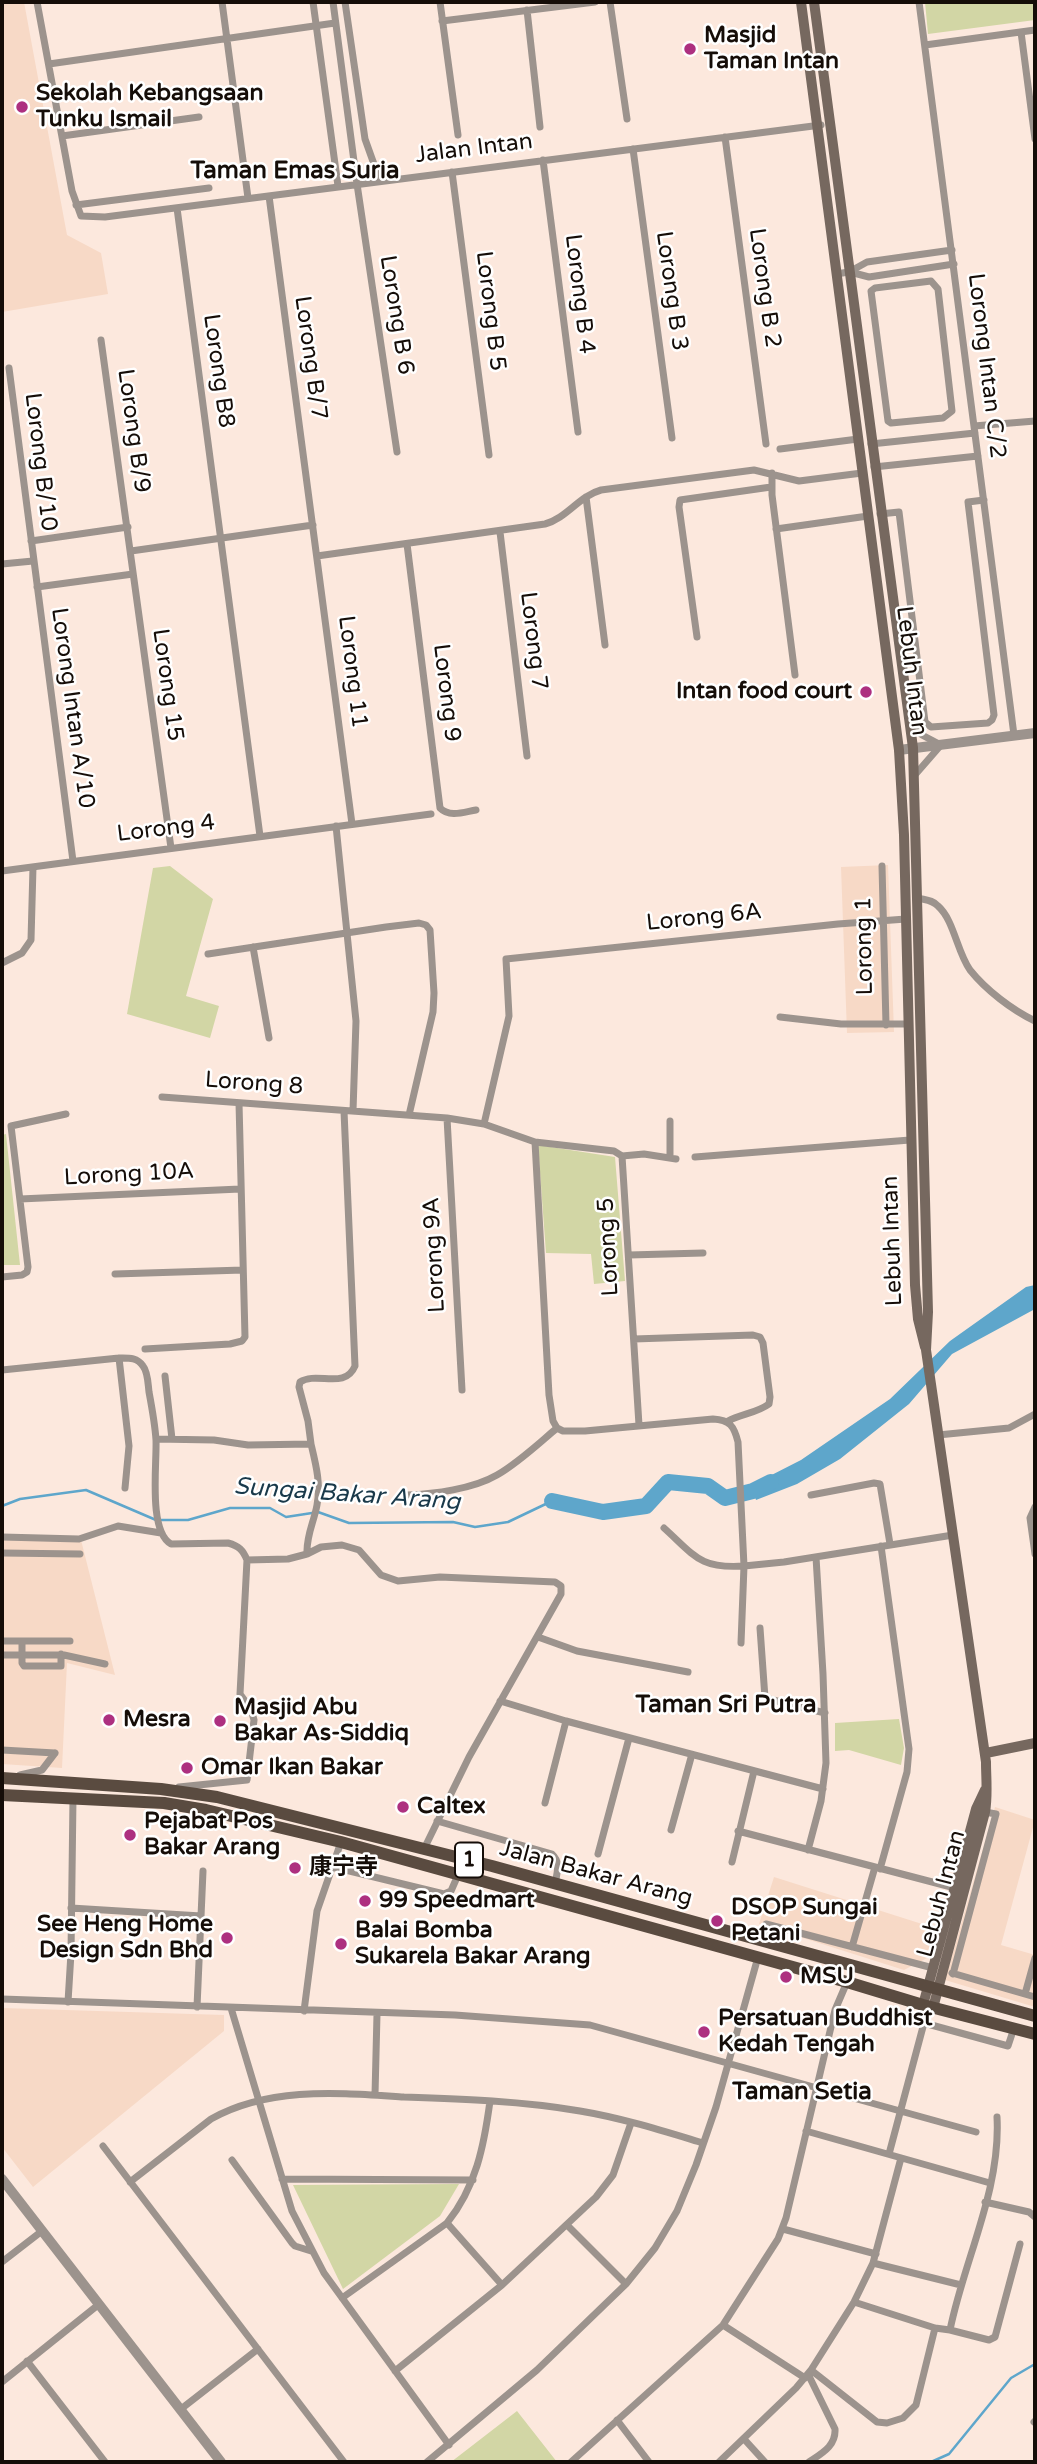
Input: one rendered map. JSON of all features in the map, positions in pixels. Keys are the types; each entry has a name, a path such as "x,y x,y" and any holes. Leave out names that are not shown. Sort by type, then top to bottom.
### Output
{"main road":[{"name":"Lebuh Intan","path":"801,2 900,750 910,1140 918,1319 927,1354 985,1753 987,1799 959,1930 928,2006"},
{"name":"Lebuh Intan","path":"814,2 913,748 929,1312 927,1354"},
{"path":"891,676 894,658 901,652"},
{"path":"985,1753 1035,1743"},
{"name":"Jalan Bakar Arang","path":"2,1778 161,1789 217,1797 555,1884 933,1989"},
{"name":"Lebuh Intan","path":"943,1971 955,1888 976,1810 985,1790"},
{"name":"Jalan Bakar Arang","path":"2,1795 164,1803 206,1810 341,1842 928,2006"},
{"path":"590,1912 595,1896"},
{"name":"1","path":"933,1989 1035,2016"},
{"name":"1","path":"928,2006 1035,2034"}],"street":[{"path":"37,2 76,205 209,187"},
{"path":"222,2 248,198"},
{"path":"313,2 338,186"},
{"name":"Lorong B 6","path":"332,2 397,452"},
{"path":"345,2 365,139 380,181"},
{"path":"440,2 458,135"},
{"path":"443,21 595,2"},
{"path":"610,2 627,119"},
{"name":"Lorong Intan C/2","path":"919,2 1014,735"},
{"path":"527,10 540,127"},
{"path":"49,64 335,23"},
{"path":"925,45 1035,30"},
{"path":"1021,32 1035,139"},
{"path":"62,136 199,117"},
{"name":"Jalan Intan","path":"76,205 81,216 105,217 829,124"},
{"name":"Lorong B 2","path":"724,137 766,444"},
{"name":"Lorong B 3","path":"633,149 672,438"},
{"name":"Lorong B 4","path":"543,160 578,432"},
{"name":"Lorong B 5","path":"452,172 489,455"},
{"name":"Lorong B/7","path":"269,196 313,525"},
{"name":"Lorong B8","path":"177,208 260,836"},
{"path":"836,274 849,272 867,262 952,250"},
{"path":"867,262 869,277"},
{"path":"849,272 869,277 954,264"},
{"path":"901,272 902,285"},
{"path":"931,281 936,284 952,411 943,418 897,424 888,421 871,291 875,288 902,285 931,281"},
{"name":"Lorong B/9","path":"101,340 128,527"},
{"name":"Lorong B/10","path":"9,368 33,561"},
{"path":"919,421 921,439"},
{"path":"872,444 1035,421"},
{"path":"780,449 858,439"},
{"path":"874,467 978,456"},
{"path":"317,556 499,532 556,521 586,497 601,490 744,470 762,470 799,481 862,473"},
{"path":"772,473 771,487 794,675"},
{"path":"697,637 680,500 771,487"},
{"path":"586,497 605,645"},
{"path":"880,514 899,512 928,726 988,723 994,715 968,502 984,500"},
{"path":"776,529 868,516"},
{"path":"131,551 313,525"},
{"name":"Lorong 11","path":"313,525 352,824"},
{"path":"31,541 128,527"},
{"name":"Lorong 15","path":"128,527 171,848"},
{"name":"Lorong 7","path":"499,532 527,756"},
{"name":"Lorong 9","path":"407,544 440,808 444,813 454,814 476,810"},
{"path":"2,564 33,561"},
{"name":"Lorong Intan A/10","path":"33,561 73,861"},
{"path":"37,587 134,573"},
{"path":"986,641 1002,639"},
{"path":"901,652 917,650"},
{"path":"910,724 922,735 941,744"},
{"path":"900,750 1035,733"},
{"path":"914,776 941,744"},
{"name":"Lorong 4","path":"2,871 430,814"},
{"path":"336,826 356,1021 354,1111"},
{"name":"Lorong 1","path":"882,866 886,1025"},
{"path":"2,963 22,953 31,940 33,867"},
{"path":"918,898 938,905 945,915 963,960 972,973 1004,1001 1035,1021"},
{"name":"Lorong 6A","path":"484,1124 509,1016 506,959 884,919 906,919"},
{"path":"208,954 419,923 426,925 430,930 433,1012 410,1115"},
{"path":"253,947 269,1038"},
{"path":"780,1017 841,1024 908,1024"},
{"name":"Lorong 8","path":"162,1097 447,1118 484,1124 535,1142"},
{"path":"145,1349 230,1345 242,1341 246,1330 239,1103"},
{"path":"307,1554 319,1482 300,1381 307,1378 346,1378 352,1374 355,1366 344,1111"},
{"path":"2,1127 66,1114"},
{"name":"Lorong 9A","path":"447,1118 462,1390"},
{"path":"634,1339 753,1335 760,1337 763,1343 769,1404 728,1421 713,1419 563,1431 557,1428 553,1421 549,1395 535,1142 614,1151 622,1156 644,1153 673,1158 670,1121"},
{"path":"2,1277 27,1272 11,1126"},
{"path":"695,1157 910,1140"},
{"name":"Lorong 5","path":"622,1156 639,1425"},
{"name":"Lorong 10A","path":"20,1199 240,1189"},
{"path":"629,1255 703,1253"},
{"path":"115,1273 243,1270"},
{"path":"119,1358 129,1446 125,1488"},
{"path":"2,1370 119,1358 135,1359 146,1370 156,1439 156,1499 160,1529 165,1540 171,1544 228,1543 243,1551 247,1560 240,1688 242,1698 253,1714 252,1751 247,1780 161,1789"},
{"path":"164,1376 172,1439"},
{"path":"938,1435 1009,1428 1035,1414"},
{"path":"728,1421 733,1426 738,1442 742,1486 744,1566 741,1643"},
{"path":"407,1495 441,1493 489,1479 504,1471 557,1428"},
{"path":"156,1439 214,1440 248,1445 312,1444"},
{"path":"811,1496 880,1484 890,1544"},
{"path":"1035,1507 1030,1518 1035,1554"},
{"path":"2,1536 79,1539 118,1525 160,1529"},
{"path":"664,1528 701,1561 721,1567 816,1557 953,1535"},
{"path":"247,1560 288,1559 330,1545 359,1550 381,1575 398,1581 440,1577 559,1583 561,1594 468,1757 424,1849"},
{"path":"852,1947 906,1772 909,1749 881,1546"},
{"path":"2,1553 80,1554"},
{"path":"808,1850 823,1789 826,1763 816,1557"},
{"path":"760,1628 765,1698 825,1713"},
{"path":"538,1637 577,1651 688,1672"},
{"path":"2,1641 70,1642"},
{"path":"22,1642 24,1666 61,1666 61,1654 106,1664"},
{"path":"2,1655 21,1655"},
{"path":"500,1701 823,1789"},
{"path":"545,1804 566,1721"},
{"path":"598,1854 629,1738"},
{"path":"2,1750 55,1753 39,1772 2,1778"},
{"path":"671,1830 692,1755"},
{"path":"732,1862 754,1771"},
{"path":"68,2002 73,1798"},
{"path":"437,1821 552,1854 557,1858 558,1864 555,1884"},
{"path":"738,1831 955,1888"},
{"path":"304,2011 317,1911 341,1842"},
{"path":"333,1867 441,1894 451,1891 458,1875"},
{"path":"197,2007 203,1871"},
{"path":"71,1908 201,1916"},
{"path":"762,1942 766,1924 1035,1997"},
{"path":"427,2462 537,2370 626,2284 655,2248 677,2211 704,2143 758,1957"},
{"path":"1025,1994 1035,1958"},
{"path":"571,2462 723,2326 778,2239 783,2229 835,2010 847,1982"},
{"path":"2,1999 515,2018 590,2025 976,2132"},
{"path":"231,2008 292,2211 311,2251 449,2445"},
{"path":"375,2095 377,2014"},
{"path":"889,2154 924,2023 1008,2046 1014,2028"},
{"path":"130,2182 211,2119 241,2105 297,2094 490,2101 580,2111 704,2143"},
{"path":"342,2298 447,2223 474,2180 484,2145 490,2101"},
{"path":"950,2330 990,2183 998,2141 997,2118"},
{"path":"395,2371 502,2285 606,2186 618,2164 631,2123"},
{"path":"806,2131 990,2183"},
{"path":"103,2146 344,2462"},
{"path":"719,2462 780,2406 808,2374 854,2302 876,2254 901,2158"},
{"path":"232,2160 292,2243 311,2251"},
{"path":"2,2179 221,2462"},
{"path":"282,2179 474,2180"},
{"path":"985,2202 1029,2212 1035,2217"},
{"path":"447,2223 502,2285"},
{"path":"567,2225 626,2284"},
{"path":"783,2229 876,2254"},
{"path":"2,2262 42,2231"},
{"path":"854,2302 935,2328 989,2340 995,2337 1020,2244"},
{"path":"873,2263 961,2286"},
{"path":"2,2382 98,2305"},
{"path":"723,2326 808,2374 877,2422 887,2423 903,2418 916,2405 935,2328"},
{"path":"181,2409 258,2349"},
{"path":"27,2361 105,2462"},
{"path":"808,2374 835,2428 835,2435 826,2450 809,2462"},
{"path":"617,2420 649,2462"},
{"path":"744,2439 765,2462"}],"shaded area":[{"name":"Sekolah Kebangsaan Tunku Ismail","path":"2,2 24,2 67,235 101,253 108,294 2,312"},
{"path":"888,865 894,1032 847,1033 841,867"},
{"path":"80,1536 115,1675 67,1663 62,1768 2,1764 2,1538"},
{"path":"995,1807 1035,1820 1001,1945 1035,1955 1035,2007 945,1980"},
{"path":"774,1877 941,1930 929,1957 904,1970 759,1924"},
{"path":"2,2008 224,2015 224,2031 33,2187 2,2147"}],"green space":[{"path":"925,2 1035,2 1035,20 928,34"},
{"path":"170,866 213,899 186,996 219,1006 210,1038 127,1014 153,868"},
{"path":"6,1134 20,1265 2,1265 2,1135"},
{"path":"538,1145 615,1157 625,1281 594,1284 591,1254 546,1253"},
{"path":"899,1719 904,1748 901,1765 849,1750 835,1751 835,1723"},
{"path":"459,2184 440,2216 343,2289 293,2185"},
{"path":"517,2411 557,2462 451,2462"}],"water":[{"path":"1035,1285 1035,1309 952,1354 909,1404 840,1459 797,1484 756,1500 752,1485 801,1460 890,1399 950,1341 1026,1287"}],"waterway":[{"name":"Sungai Bakar Arang","path":"552,1501 603,1512 646,1506 668,1482 708,1486 725,1498 753,1491 771,1482"},
{"name":"Sungai Bakar Arang","path":"2,1506 20,1499 86,1490 156,1520 188,1520 230,1508 270,1508 286,1517 312,1513"},
{"name":"Sungai Bakar Arang","path":"318,1512 349,1523 453,1522 475,1527 508,1522 552,1501"},
{"path":"931,2462 949,2454 1011,2378 1035,2364"}],"place":[{"name":"Masjid Taman Intan","path":"690,49"},
{"name":"Sekolah Kebangsaan Tunku Ismail","path":"22,107"},
{"name":"Intan food court","path":"866,692"},
{"name":"Mesra","path":"109,1720"},
{"name":"Masjid Abu Bakar As-Siddiq","path":"220,1721"},
{"name":"Omar Ikan Bakar","path":"187,1768"},
{"name":"Caltex","path":"403,1807"},
{"name":"Pejabat Pos Bakar Arang","path":"130,1835"},
{"name":"康宁寺","path":"295,1868"},
{"name":"99 Speedmart","path":"365,1901"},
{"name":"DSOP Sungai Petani","path":"717,1921"},
{"name":"See Heng Home Design Sdn Bhd","path":"227,1938"},
{"name":"Balai Bomba Sukarela Bakar Arang","path":"341,1944"},
{"name":"MSU","path":"786,1977"},
{"name":"Persatuan Buddhist Kedah Tengah","path":"704,2032"}],"district":[{"name":"Taman Emas Suria","path":"295,172"},
{"name":"Taman Sri Putra","path":"726,1706"},
{"name":"Taman Setia","path":"802,2093"}]}
